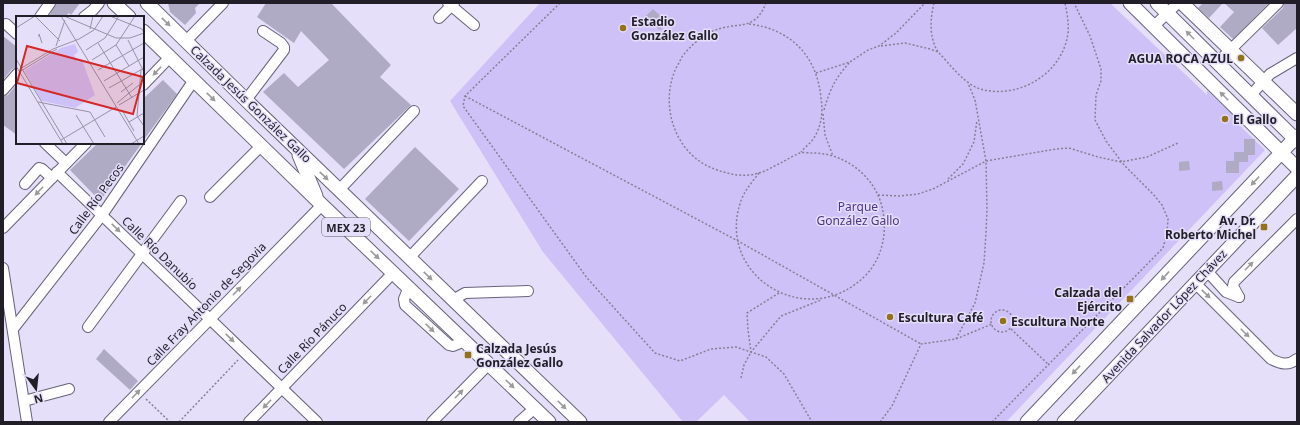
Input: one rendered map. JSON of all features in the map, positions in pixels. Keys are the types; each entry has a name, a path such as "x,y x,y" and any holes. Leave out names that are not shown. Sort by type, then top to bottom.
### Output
{"main road":[{"path":"114,3 128,16"},
{"name":"Calzada Jesús González Gallo","path":"147,3 338,190 580,422"},
{"path":"1130,3 1297,168"},
{"path":"1027,422 1281,153 1296,139 1157,3"},
{"path":"1182,3 1297,114"},
{"name":"Calzada Jesús González Gallo","path":"144,32 549,422"},
{"path":"297,150 320,203"},
{"name":"Avenida Salvador López Chávez","path":"1070,420 1207,270 1297,176"}],"street":[{"path":"41,16 50,3"},
{"path":"85,16 99,3"},
{"path":"186,41 223,3"},
{"path":"1154,26 1178,3"},
{"path":"1217,63 1278,3"},
{"path":"439,18 451,4 474,25"},
{"path":"6,24 16,33"},
{"path":"246,100 284,50 281,43 263,31"},
{"path":"144,84 170,57"},
{"path":"1251,96 1270,74 1297,58"},
{"path":"3,90 16,75"},
{"name":"Calle Río Pecos","path":"14,329 102,215 194,80"},
{"path":"338,190 414,111"},
{"path":"46,144 66,163"},
{"path":"3,228 85,144"},
{"path":"210,197 262,146"},
{"name":"Calle Río Danubio","path":"25,184 39,168 55,175 102,215 317,422"},
{"path":"409,258 482,181"},
{"path":"88,327 181,202"},
{"name":"Calle Fray Antonio de Segovia","path":"109,422 210,319 320,203"},
{"path":"1207,270 1226,292 1239,297 1233,288 1233,283 1297,219"},
{"path":"3,268 14,329 27,422"},
{"name":"Calle Río Pánuco","path":"249,422 394,272"},
{"path":"1195,283 1271,359 1278,363 1286,364 1297,359"},
{"path":"453,300 465,293 528,291"},
{"path":"432,422 489,364"},
{"path":"24,401 69,389"},
{"path":"519,422 534,408"}],"path":[{"path":"560,3 465,96 463,106 587,278 655,353 680,361 711,349 736,347 766,357 784,374 812,422"},
{"path":"747,24 756,21 763,11 766,3"},
{"path":"879,46 896,33 926,3"},
{"path":"934,3 931,14 931,31 938,52 968,82 984,90 1007,92 1029,85 1045,74 1060,57 1068,34 1068,18 1065,3"},
{"path":"992,422 1163,248 1167,233 1168,219 1162,205 1154,194 1121,162 1106,141 1095,120 1096,95 1101,81 1101,69 1090,36 1074,3"},
{"path":"834,156 825,135 823,112 821,92 816,74 808,56 794,42 774,29 761,25 747,24 729,26 711,32 698,39 683,55 672,77 668,100 671,119 680,140 692,155 707,166 723,173 741,176 759,173 800,153 815,136 823,112 828,94 837,77 850,62"},
{"path":"816,74 850,62 868,50 879,46 905,43 938,52"},
{"path":"956,339 975,303 984,263 987,210 986,161 977,118 975,100 968,82"},
{"path":"465,96 738,241 921,344 956,339 992,324"},
{"path":"946,181 963,164 967,157 974,142 977,118"},
{"path":"878,195 900,196 918,194 933,189 986,161 1069,148 1121,162 1147,157 1178,143"},
{"path":"741,378 744,365 751,352 781,316 823,299 836,296 848,290 869,272 882,248 884,235 884,214 878,195 868,179 854,166 834,156 819,153 800,153"},
{"path":"759,173 742,198 738,212 738,241 744,257 753,272 765,284 779,293 800,299 823,299"},
{"path":"751,352 747,313 779,293"},
{"path":"998,312 1008,312 1013,318 1013,326 1010,329 1002,332 996,330 992,324 994,314 998,312"},
{"path":"1010,329 1049,365"},
{"path":"880,422 892,406 921,344"},
{"path":"179,422 245,353"},
{"path":"138,392 170,422"}],"green space":[{"name":"Parque González Gallo","path":"540,3 1110,3 1207,95 1207,90 1241,122 1236,122 1265,150 1006,422 750,422 724,395 696,422 683,422 543,252 450,101"}],"building":[{"path":"56,3 80,3 71,15 69,13 66,16 49,16"},
{"path":"168,3 200,3 195,8 196,13 185,25 170,12"},
{"path":"266,3 331,3 391,65 380,77 411,105 344,169 263,92 284,73 298,87 329,60 301,31 294,43 257,17"},
{"path":"1203,3 1223,3 1209,18 1198,8"},
{"path":"1224,3 1269,3 1233,39 1220,27 1234,12"},
{"path":"1284,3 1297,3 1297,28 1278,45 1262,28 1283,8"},
{"path":"653,9 667,22 660,30 645,17"},
{"path":"3,36 16,46 16,68 12,69 3,80"},
{"path":"163,80 177,94 144,140 144,98"},
{"path":"16,85 16,134 3,125 3,96 8,95"},
{"path":"1244,139 1255,139 1255,155 1248,155 1248,162 1239,162 1239,173 1226,173 1226,161 1234,161 1234,152 1244,152"},
{"path":"97,144 141,144 100,201 70,170"},
{"path":"415,147 459,189 409,241 365,199"},
{"path":"1189,161 1190,170 1179,171 1179,162"},
{"path":"1222,181 1223,190 1212,191 1212,182"},
{"path":"104,349 138,381 130,390 96,359"}],"place":[{"name":"Estadio González Gallo","path":"623,28"},
{"name":"AGUA ROCA AZUL","path":"1241,58"},
{"name":"El Gallo","path":"1225,119"},
{"name":"Av. Dr. Roberto Michel","path":"1264,227"},
{"name":"Calzada del Ejército","path":"1130,299"},
{"name":"Escultura Café","path":"890,317"},
{"name":"Escultura Norte","path":"1003,321"},
{"name":"Calzada Jesús González Gallo","path":"468,355"}]}
